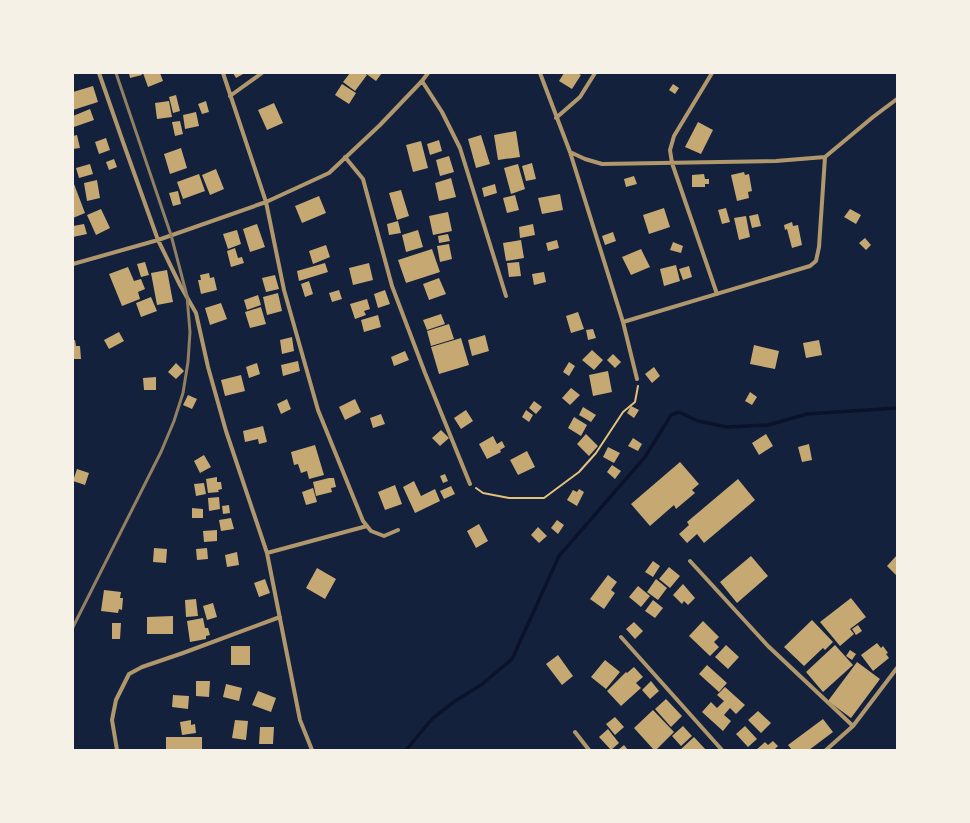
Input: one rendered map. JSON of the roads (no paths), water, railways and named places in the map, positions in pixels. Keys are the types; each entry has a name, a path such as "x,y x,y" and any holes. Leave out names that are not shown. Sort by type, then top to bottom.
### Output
{"street":[{"path":"99,73 158,240 180,285 196,313 208,367 220,409 267,553 300,720 312,750"},
{"path":"223,73 266,202 284,290 318,410 363,521 371,531 384,536 398,530"},
{"path":"230,96 262,73"},
{"path":"73,264 158,240 266,202 329,173 380,125 428,73"},
{"path":"540,73 570,152 623,322 637,379"},
{"path":"556,118 580,97 595,73"},
{"path":"712,73 674,136 670,150 672,163 717,294"},
{"path":"422,81 442,112 460,148 506,296"},
{"path":"570,152 585,159 602,164 776,161 825,156 897,99"},
{"path":"623,322 810,266 816,261 819,247 825,156"},
{"path":"345,157 363,180 392,286 470,484"},
{"path":"267,553 367,526"},
{"path":"690,561 768,646 853,726"},
{"path":"117,750 112,720 116,700 129,674 142,667 280,617"},
{"path":"621,637 722,750"},
{"path":"826,750 853,726 897,668"},
{"path":"575,732 589,750"}],"waterway":[{"path":"406,750 432,719 455,701 481,685 512,659 559,556 645,457 671,415 679,412 698,421 727,427 768,425 807,414 897,408"}],"railway":[{"path":"73,627 161,452 174,421 183,393 188,362 190,332 187,296 171,235 116,73"}]}
